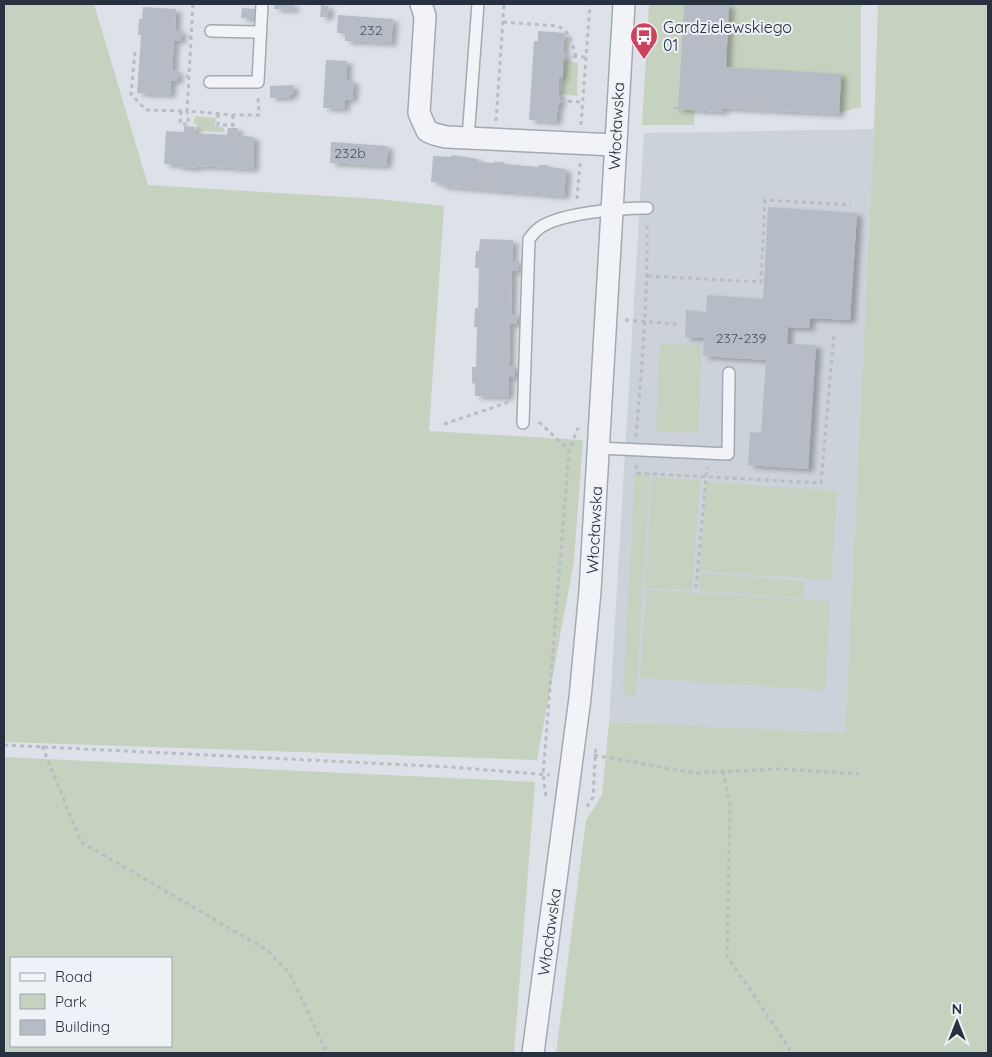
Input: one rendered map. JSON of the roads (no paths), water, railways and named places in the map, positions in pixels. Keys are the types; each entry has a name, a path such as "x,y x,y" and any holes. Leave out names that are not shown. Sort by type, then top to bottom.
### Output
{"street":[{"path":"421,4 425,16 419,113 427,131 434,134 468,138 615,145"},
{"name":"Włocławska","path":"533,1053 570,777 590,590 624,4"}],"lane":[{"path":"210,82 258,82 262,4"},
{"path":"468,138 478,4"},
{"path":"211,31 260,32"},
{"path":"523,423 529,239 538,229 559,220 611,209 647,208"},
{"path":"598,448 728,454 729,373"}],"place":[{"name":"Gardzielewskiego 01","path":"644,60"}]}
